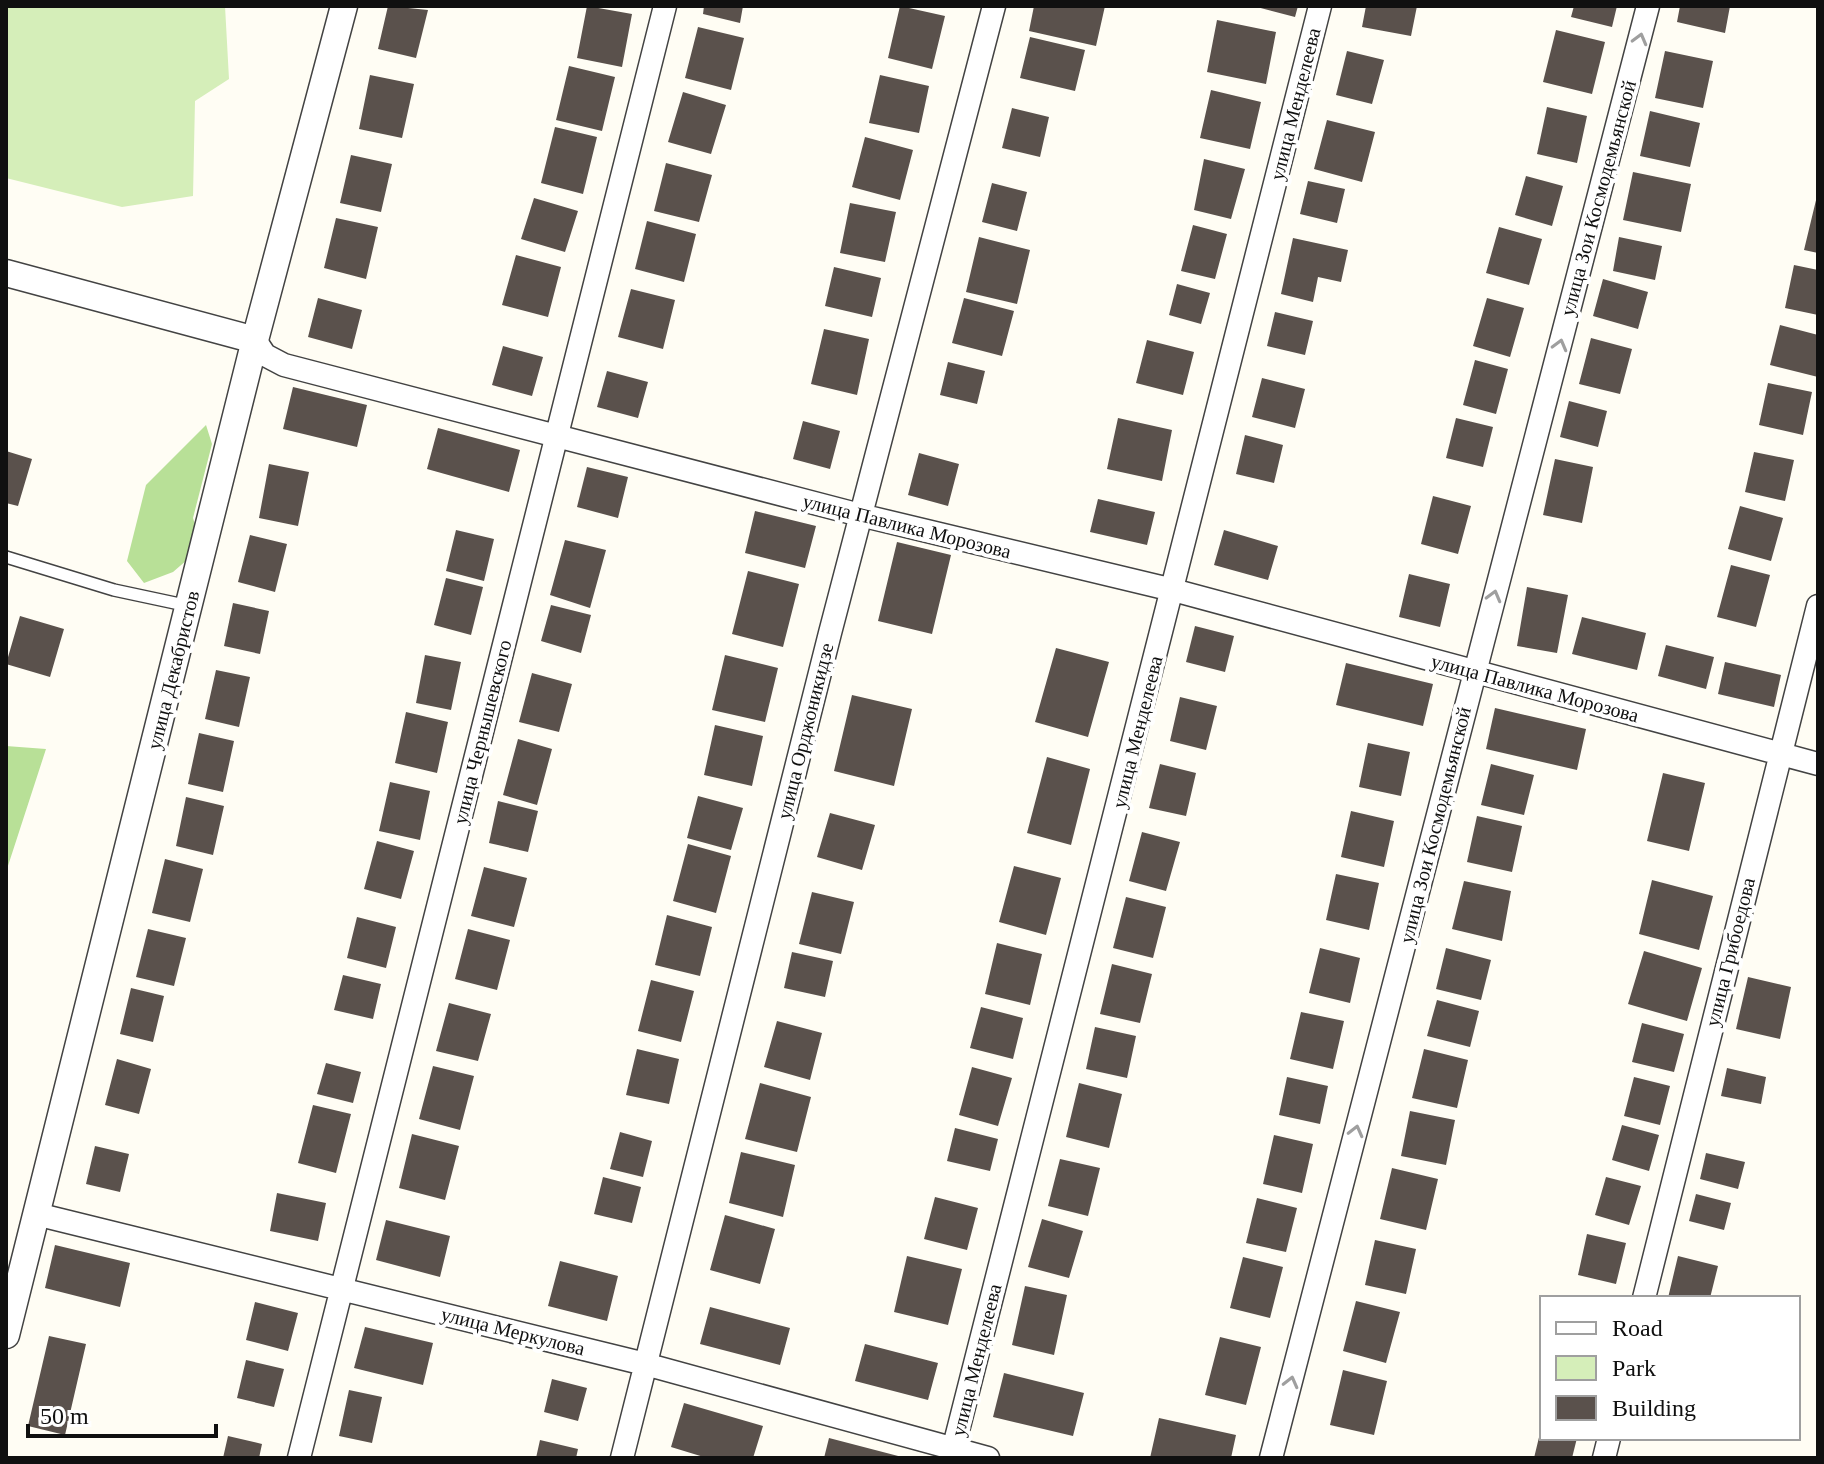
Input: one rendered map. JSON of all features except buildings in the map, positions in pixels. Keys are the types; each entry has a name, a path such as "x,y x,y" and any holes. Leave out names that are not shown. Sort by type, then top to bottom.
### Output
{"street":[{"name":"улица Декабристов","path":"6,1335 255,340 344,6"},
{"name":"улица Чернышевского","path":"299,1458 665,6"},
{"name":"улица Орджоникидзе","path":"622,1458 860,515 994,6"},
{"name":"улица Менделеева","path":"952,1454 1320,6"},
{"name":"улица Зои Космодемьянской","path":"1271,1458 1648,6"},
{"name":"улица Павлика Морозова","path":"6,273 255,340 265,355 284,365 860,515 1173,590 1818,764"},
{"name":"улица Грибоедова","path":"1644,1296 1818,606"},
{"name":"улица Меркулова","path":"36,1214 645,1364 952,1454 988,1458"}],"lane":[{"path":"6,557 114,590 189,606"}],"green space":[{"path":"6,6 225,6 229,79 195,101 193,196 122,207 6,178"},
{"path":"206,425 212,444 193,518 202,547 173,572 144,583 127,561 146,485"},
{"path":"6,746 46,749 6,872"}]}
